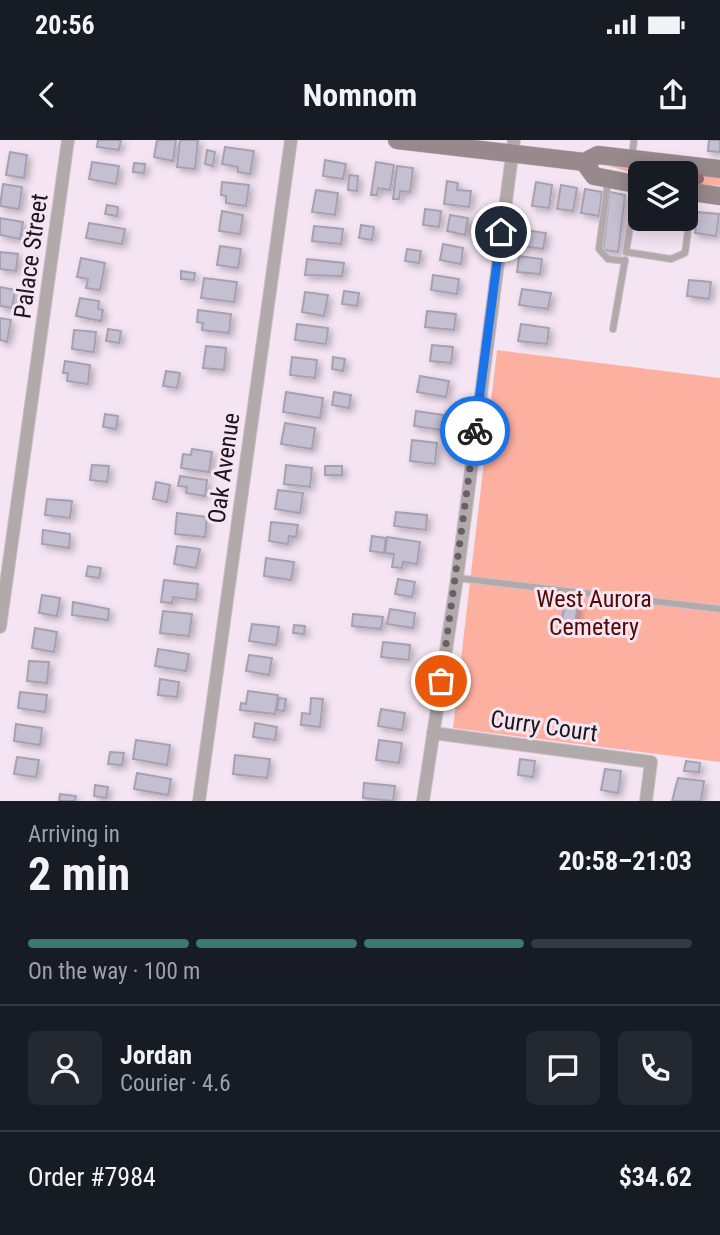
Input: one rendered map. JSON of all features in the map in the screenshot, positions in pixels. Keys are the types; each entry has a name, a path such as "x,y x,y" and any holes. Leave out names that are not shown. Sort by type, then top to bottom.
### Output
{"main road":[{"path":"397,140 594,154 633,149 720,169"},
{"path":"594,154 594,176 628,186"},
{"path":"698,193 720,195"}],"street":[{"name":"Palace Street","path":"0,627 68,140"},
{"name":"Oak Avenue","path":"199,801 291,140"},
{"path":"423,801 457,578 513,147"},
{"name":"Curry Court","path":"433,733 651,762 646,801"}],"lane":[{"path":"609,179 599,249 608,259 625,261"},
{"path":"613,329 630,231"},
{"path":"626,252 671,259 685,253 687,231"},
{"path":"457,578 720,609"}],"green space":[{"path":"592,161 628,166 628,172"},
{"path":"698,174 720,177 720,186 698,184"},
{"name":"West Aurora Cemetery","path":"497,350 720,378 720,762 453,728"}],"building":[{"path":"98,140 121,140 119,150 97,147"},
{"path":"157,140 176,140 173,161 154,157"},
{"path":"180,140 198,140 195,169 177,167"},
{"path":"709,140 720,140 720,152 708,151"},
{"path":"225,147 254,151 250,174 238,172 238,167 222,164"},
{"path":"207,150 215,152 213,166 205,164"},
{"path":"10,152 27,155 24,178 6,175"},
{"path":"325,160 346,164 343,179 323,176"},
{"path":"92,162 119,166 116,184 89,179"},
{"path":"376,162 394,165 390,190 378,188 377,195 371,195"},
{"path":"134,163 145,164 144,173 133,172"},
{"path":"397,166 413,168 410,192 400,191 399,199 393,199"},
{"path":"349,175 358,176 357,191 348,190"},
{"path":"447,181 458,183 457,190 471,191 469,207 444,204"},
{"path":"222,182 249,185 246,206 226,203 226,196 221,195"},
{"path":"536,182 552,185 549,208 532,206"},
{"path":"3,184 22,187 19,209 0,206"},
{"path":"561,185 577,188 573,211 557,209"},
{"path":"585,189 602,192 599,216 581,213"},
{"path":"316,190 338,193 335,215 312,212"},
{"path":"610,192 625,195 618,252 603,250"},
{"path":"107,205 118,207 117,216 105,214"},
{"path":"425,209 441,211 439,227 423,225"},
{"path":"222,211 243,215 240,234 219,231"},
{"path":"698,212 719,214 716,236 695,233 698,231"},
{"path":"450,215 468,218 465,235 447,231"},
{"path":"0,218 23,222 20,239 0,235"},
{"path":"89,223 125,229 122,244 86,238"},
{"path":"361,225 374,227 372,240 359,238"},
{"path":"314,226 343,229 341,244 312,241"},
{"path":"524,230 546,233 543,249 522,246"},
{"path":"443,244 463,248 461,264 440,260"},
{"path":"220,246 241,249 238,268 217,265"},
{"path":"407,249 421,251 419,263 405,261"},
{"path":"0,252 18,254 16,271 0,269"},
{"path":"519,256 542,259 540,274 517,272"},
{"path":"81,258 105,263 100,290 86,288 88,279 77,277"},
{"path":"307,259 344,263 342,276 305,275"},
{"path":"181,271 195,273 194,280 181,279"},
{"path":"433,275 459,279 457,294 431,290"},
{"path":"204,278 237,282 234,302 201,298"},
{"path":"689,280 711,282 709,299 687,296"},
{"path":"0,287 15,290 12,308 0,306"},
{"path":"522,289 551,293 548,309 519,305"},
{"path":"344,291 359,293 357,306 342,304"},
{"path":"305,292 328,295 324,316 302,312"},
{"path":"80,298 99,301 98,309 103,310 101,321 76,316"},
{"path":"198,310 231,314 229,333 202,330 203,323 197,322"},
{"path":"427,311 456,314 454,330 425,327"},
{"path":"0,318 11,320 7,342 0,340"},
{"path":"297,324 328,328 326,344 295,340"},
{"path":"521,324 549,328 547,344 518,341"},
{"path":"108,329 121,331 119,343 106,341"},
{"path":"74,330 96,332 94,352 72,349"},
{"path":"432,345 453,347 451,363 430,361"},
{"path":"206,346 226,348 224,370 203,368"},
{"path":"292,357 317,360 315,378 290,375"},
{"path":"333,357 345,359 343,371 332,369"},
{"path":"65,361 90,365 88,384 67,381 68,373 63,373"},
{"path":"166,371 180,373 177,388 163,386"},
{"path":"420,376 449,381 446,397 417,392"},
{"path":"286,392 323,398 320,418 283,412"},
{"path":"334,392 351,395 349,408 332,405"},
{"path":"416,411 444,415 442,430 414,426"},
{"path":"105,414 118,416 116,429 103,427"},
{"path":"285,423 315,428 312,449 281,444"},
{"path":"412,440 437,443 435,464 410,461"},
{"path":"192,449 212,452 209,472 181,468 183,454 191,455"},
{"path":"92,465 109,466 107,482 90,480"},
{"path":"286,465 312,468 310,487 284,484"},
{"path":"325,466 342,466 342,475 325,475"},
{"path":"180,476 207,480 205,496 186,493 187,487 178,486"},
{"path":"156,482 170,485 167,502 153,499"},
{"path":"278,490 303,493 300,513 275,509"},
{"path":"47,499 72,501 70,518 45,515"},
{"path":"396,512 427,515 426,530 394,526"},
{"path":"177,513 207,517 205,537 175,534"},
{"path":"271,522 298,525 296,537 289,536 288,544 269,541"},
{"path":"43,530 70,534 69,548 42,544"},
{"path":"372,536 386,538 384,553 370,551"},
{"path":"387,537 420,542 417,564 403,562 402,568 392,567 394,554 385,553"},
{"path":"177,546 200,549 196,568 174,564"},
{"path":"266,558 294,562 291,580 264,576"},
{"path":"88,566 101,568 99,578 86,576"},
{"path":"398,579 415,582 412,597 395,594"},
{"path":"164,580 198,584 196,600 173,597 172,603 161,602"},
{"path":"42,595 60,598 57,616 39,613"},
{"path":"73,602 109,609 108,620 72,615"},
{"path":"565,603 578,605 574,628 561,626"},
{"path":"390,609 415,613 413,628 387,624"},
{"path":"163,611 192,614 189,636 160,633"},
{"path":"353,614 383,617 381,629 352,626"},
{"path":"252,624 279,627 276,645 249,641"},
{"path":"294,625 305,626 304,634 293,633"},
{"path":"35,628 57,632 54,652 32,648"},
{"path":"383,642 410,645 409,660 381,657"},
{"path":"158,649 189,654 186,671 155,666"},
{"path":"249,655 272,658 269,675 246,671"},
{"path":"29,661 49,662 47,683 27,681"},
{"path":"160,679 179,682 177,697 158,695"},
{"path":"248,691 278,695 275,714 240,710 241,703 246,704"},
{"path":"20,692 47,695 45,712 18,708"},
{"path":"279,698 286,699 284,711 277,710"},
{"path":"311,698 323,699 320,727 301,725 302,713 310,714"},
{"path":"381,709 405,713 402,730 378,726"},
{"path":"255,723 277,727 275,740 253,737"},
{"path":"16,724 42,728 40,745 14,741"},
{"path":"136,740 170,745 167,765 133,759"},
{"path":"379,740 402,743 399,763 376,760"},
{"path":"110,752 124,753 122,765 108,764"},
{"path":"235,755 270,759 267,778 233,774"},
{"path":"17,757 39,760 36,777 14,774"},
{"path":"520,759 535,761 533,777 518,775"},
{"path":"686,761 700,763 699,772 684,771"},
{"path":"605,769 621,771 618,793 601,790"},
{"path":"137,773 171,779 168,795 134,789"},
{"path":"678,778 704,781 701,801 672,801"},
{"path":"364,783 395,786 393,801 363,798"},
{"path":"95,785 108,787 106,798 94,796"},
{"path":"60,794 76,796 75,801 59,801"}],"way so far":[{"path":"441,681 475,431"}],"route":[{"path":"475,431 501,232"}]}
